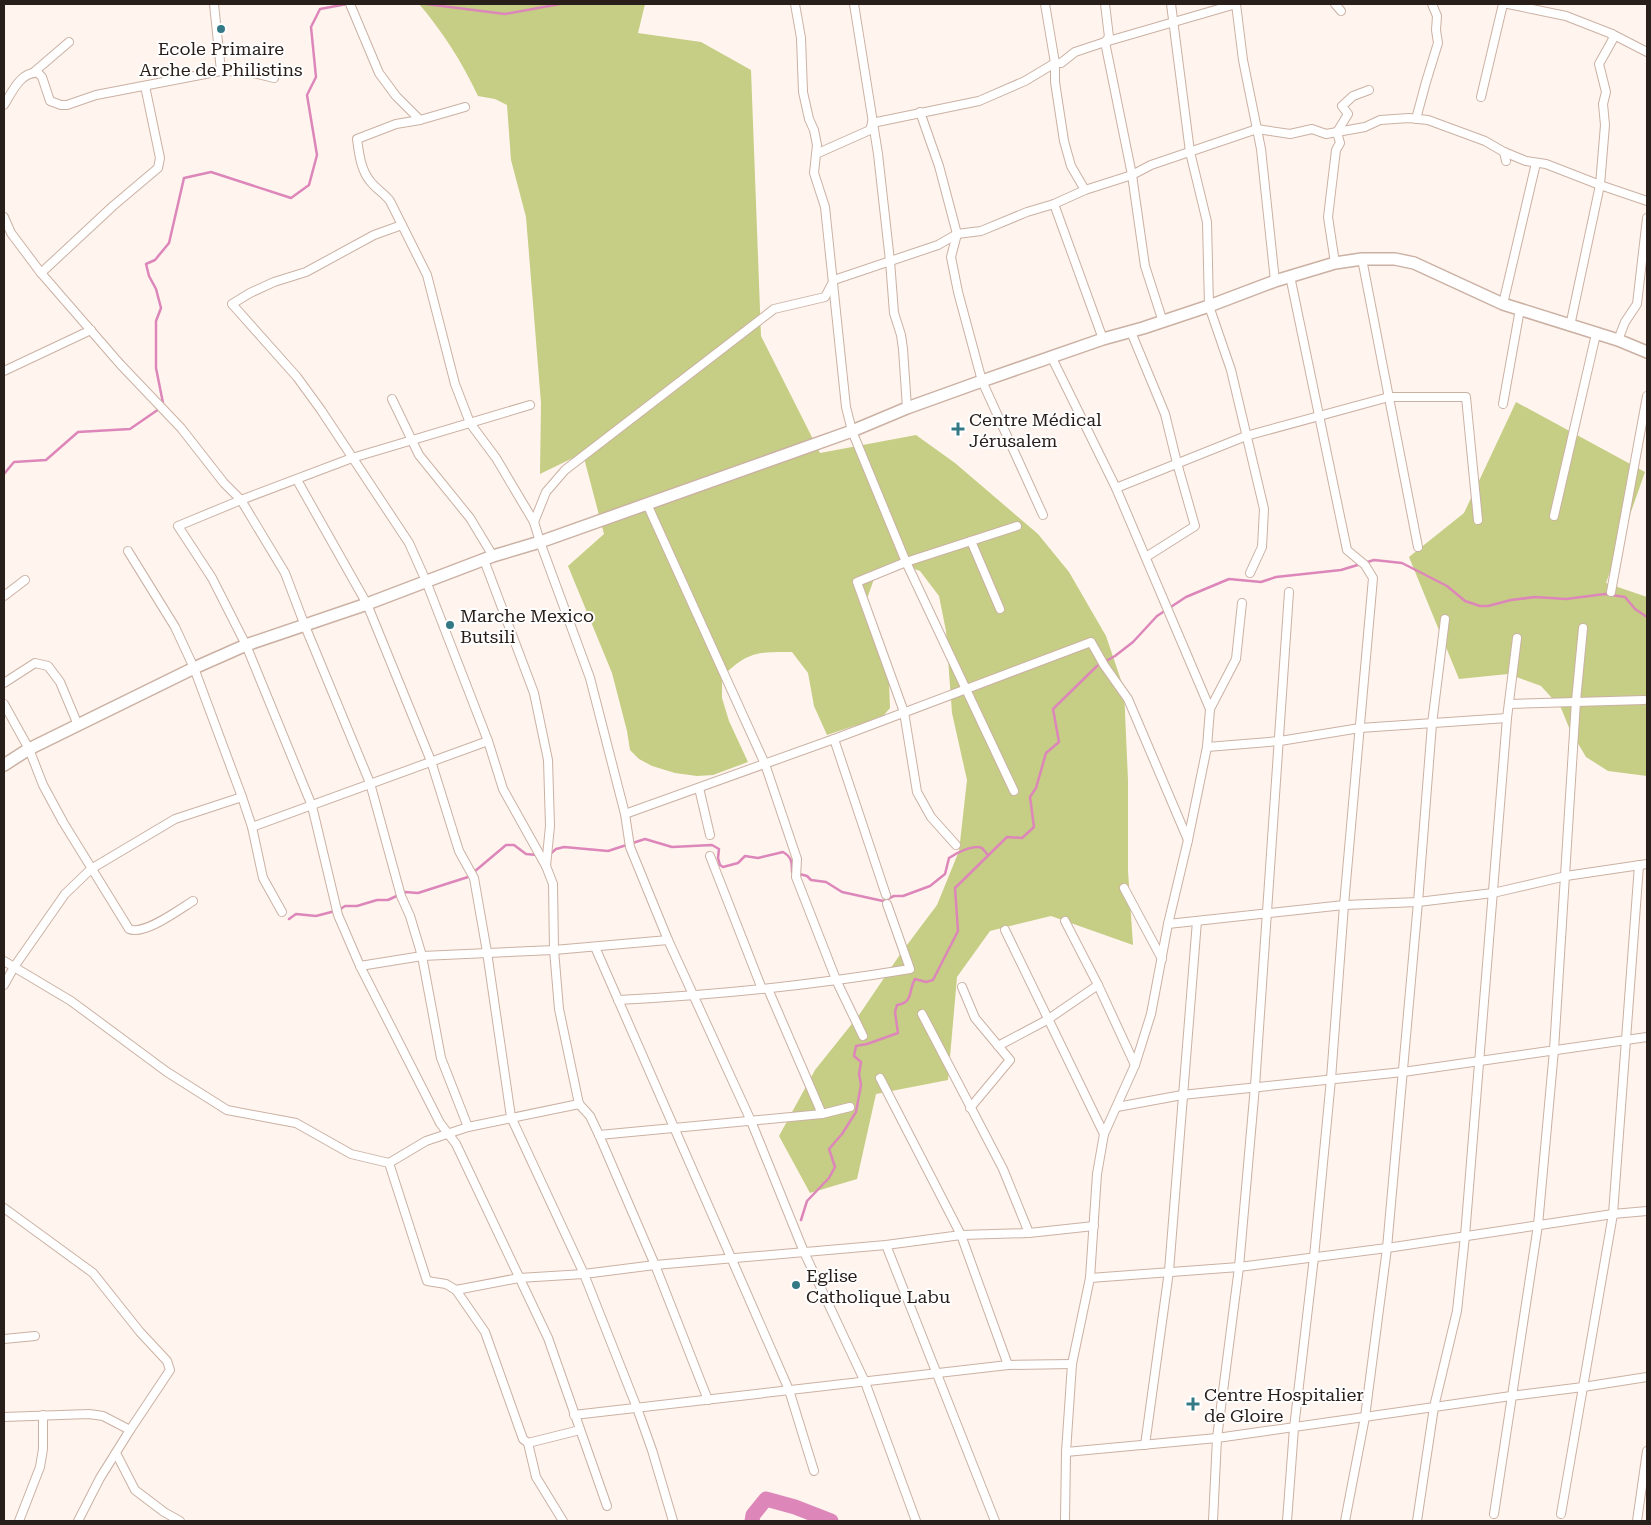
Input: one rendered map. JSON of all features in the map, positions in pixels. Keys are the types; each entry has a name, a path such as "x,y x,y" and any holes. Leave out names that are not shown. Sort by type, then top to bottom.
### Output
{"street":[{"path":"214,4 221,72"},
{"path":"350,4 379,73 396,96 420,120"},
{"path":"795,4 801,38 803,92 808,119 814,130 817,145 814,173 825,207 834,280 842,377 846,407 852,431 906,562 1014,792"},
{"path":"854,4 878,154 894,313 901,335 908,408"},
{"path":"1045,4 1055,63 1055,82 1064,141 1071,166 1085,190"},
{"path":"1105,4 1109,37 1105,42"},
{"path":"1171,4 1190,152 1207,222 1210,306 1231,370 1264,509 1262,547 1250,573"},
{"path":"872,123 979,101 1025,81 1055,63 1061,63 1075,52 1236,4 1243,60 1258,129 1266,187 1272,269 1275,280"},
{"path":"1334,4 1342,11"},
{"path":"1416,119 1438,44 1437,16 1432,4"},
{"path":"1481,97 1503,4"},
{"path":"1508,4 1566,16 1612,34 1647,52"},
{"path":"1570,326 1600,186 1605,125 1603,104 1606,92 1599,64 1613,39 1612,34"},
{"path":"4,105 22,78 34,72 69,42"},
{"path":"1105,42 1132,175 1145,266 1163,322"},
{"path":"34,72 42,77 50,101 61,105 96,95 221,72 249,72 274,78"},
{"path":"41,273 113,206 158,168 160,158 145,86"},
{"path":"1335,263 1328,218 1336,150 1340,143 1338,132 1348,114 1342,106 1353,96 1369,90"},
{"path":"465,107 420,120 396,124 357,139 359,158 369,180 385,194 427,275 455,384 470,423 496,458 534,522 590,678 625,814 629,844 668,940 751,1121 804,1252 865,1382 916,1521"},
{"path":"920,112 958,234 951,257 958,292 982,381 1043,515"},
{"path":"534,522 546,492 565,470 774,309 826,297 834,280 938,245 958,234 981,231 1027,212 1054,204 1085,190 1132,175 1151,165 1258,129 1290,134 1312,129 1326,134 1365,127 1380,120 1428,120 1485,141 1504,152 1526,161 1546,164 1600,186 1647,201"},
{"path":"816,154 870,130 872,123"},
{"path":"1504,152 1506,162"},
{"path":"1503,304 1536,163"},
{"path":"1054,204 1103,339"},
{"path":"4,217 11,233 41,273 181,428 224,483 241,500 285,573 370,784 401,893 422,956 441,1058 468,1127"},
{"path":"1618,340 1625,322 1637,304 1647,218"},
{"path":"402,225 374,235 306,272 250,292 232,304 297,377 321,410 409,543 426,581 488,741 503,789 554,884 554,950 559,1009 579,1104 590,1116 599,1135 655,1265 708,1400"},
{"path":"4,240 11,233"},
{"path":"1362,259 1418,547"},
{"path":"4,765 29,749 194,668 246,645 305,626 489,558 540,542 852,431 982,381 1103,339 1131,332 1210,306 1275,280 1335,263 1362,259 1395,259 1414,263 1503,304 1618,340 1647,352"},
{"path":"1288,1521 1294,1428 1314,1257 1331,1079 1344,905 1373,578 1362,563 1347,550 1290,276"},
{"path":"1504,404 1520,309"},
{"path":"4,371 91,330"},
{"path":"1131,332 1165,414 1195,526 1146,557"},
{"path":"1554,516 1596,334"},
{"path":"1052,358 1116,488 1210,709"},
{"path":"1611,592 1647,396"},
{"path":"1116,488 1246,436 1389,397 1466,397 1478,520"},
{"path":"392,398 419,455 470,518 489,558 534,693 548,760 550,826 546,866"},
{"path":"530,405 352,458 178,526 212,578 246,645 312,806 337,911 360,966 440,1123 456,1144 548,1338 607,1506"},
{"path":"297,480 367,604 431,761 459,851 472,874 487,952 512,1117 584,1274 638,1408 672,1521"},
{"path":"647,504 765,764 797,859 796,874 837,982 863,1036"},
{"path":"956,845 931,817 917,792 904,712 857,582 906,562 1017,526"},
{"path":"971,541 1000,609"},
{"path":"128,551 175,626 194,668 242,796 252,827 263,878 282,912"},
{"path":"4,596 25,580"},
{"path":"1213,1521 1218,1438 1239,1268 1255,1086 1289,592"},
{"path":"1065,1521 1066,1452 1072,1364 1090,1278 1097,1174 1104,1134 1135,1065 1151,1014 1168,924 1188,840 1206,747 1210,709 1236,660 1242,603"},
{"path":"1345,1521 1365,1417 1387,1248 1432,724 1445,619"},
{"path":"1494,1514 1538,1225 1554,1050 1576,701 1583,628"},
{"path":"1416,1521 1434,1407 1457,1311 1465,1236 1507,718 1518,638"},
{"path":"625,814 834,739 1091,642 1128,699 1188,840"},
{"path":"4,682 35,663 48,666 60,682 78,725"},
{"path":"1509,704 1644,700"},
{"path":"4,704 29,749 43,785 91,869 129,929 133,931 140,930 168,917 193,901"},
{"path":"1206,747 1280,741 1360,728 1507,718"},
{"path":"834,739 886,895"},
{"path":"252,827 488,741"},
{"path":"699,788 710,835"},
{"path":"4,985 14,967 65,894 91,869 175,819 242,796"},
{"path":"710,856 765,989 822,1114"},
{"path":"1168,924 1344,905 1418,902 1493,893 1566,876 1647,864"},
{"path":"1561,1514 1613,1214 1639,866"},
{"path":"1124,888 1162,959"},
{"path":"618,1000 694,996 837,982 910,970 887,904"},
{"path":"1145,1445 1169,1271 1197,921"},
{"path":"1065,922 1098,985 1135,1065"},
{"path":"1005,930 1047,1020 1104,1134"},
{"path":"360,966 422,956 554,950 668,940"},
{"path":"595,947 790,1390 814,1471"},
{"path":"4,961 71,1001 167,1072 227,1110 296,1123 351,1154 389,1163 426,1141 468,1127 579,1104"},
{"path":"998,1046 1047,1020 1098,985"},
{"path":"962,987 975,1018 1010,1060 970,1108"},
{"path":"922,1014 1003,1169 1029,1233"},
{"path":"1116,1107 1182,1095 1403,1072 1647,1037"},
{"path":"880,1078 960,1236 1008,1366"},
{"path":"599,1135 822,1114 850,1107"},
{"path":"389,1163 427,1281 446,1284 456,1290 485,1332 523,1439 528,1443 536,1477 563,1521"},
{"path":"4,1208 93,1273 140,1332 167,1361 170,1370 100,1478 78,1521"},
{"path":"1090,1278 1169,1271 1239,1268 1613,1214 1647,1212"},
{"path":"456,1290 519,1278 584,1274 655,1265 886,1245 960,1236 1029,1233 1094,1226"},
{"path":"886,1245 996,1521"},
{"path":"4,1339 35,1336"},
{"path":"574,1415 1008,1366 1072,1364"},
{"path":"1066,1452 1218,1438 1512,1396 1583,1388 1647,1377"},
{"path":"4,1417 89,1414 103,1416 130,1430"},
{"path":"19,1521 40,1467 43,1449 43,1415"},
{"path":"528,1443 580,1430"},
{"path":"1637,1521 1647,1451"},
{"path":"116,1453 135,1490 164,1512 180,1521"}],"green space":[{"path":"419,4 645,4 638,33 701,42 751,70 761,336 820,453 916,435 955,463 1038,534 1069,572 1106,636 1124,689 1128,780 1128,871 1133,945 1051,916 990,931 957,977 948,1080 876,1094 857,1179 810,1193 779,1136 815,1070 859,1015 901,953 937,905 959,851 967,780 952,713 946,631 939,596 920,571 899,563 874,579 863,610 889,682 890,708 878,722 854,726 827,735 814,706 808,673 792,652 770,652 754,655 739,662 722,677 722,698 729,721 748,762 713,775 697,776 675,773 652,766 639,759 630,750 612,673 568,566 604,534 584,458 581,454 540,474 541,403 526,217 511,160 507,105 495,99 478,96 452,48"},
{"path":"1516,402 1645,472 1606,583 1647,597 1647,776 1608,771 1586,757 1570,730 1561,708 1541,686 1508,674 1459,679 1409,557 1464,513"}],"waterway":[{"path":"4,474 14,462 46,460 78,432 130,429 159,409 163,403 156,368 156,321 161,308 146,264 155,260 169,243 184,178 211,172 291,198 309,185 317,155 307,95 316,77 311,27 320,9 347,4"},
{"path":"426,4 505,14 560,4"},
{"path":"801,1220 807,1201 829,1178 835,1167 829,1149 842,1134 856,1112 861,1085 859,1074 861,1062 854,1056 856,1046 898,1033 895,1012 897,1005 902,1004 908,999 915,979 926,982 933,980 958,931 955,888 1007,837 1022,838 1034,827 1030,797 1036,788 1046,753 1059,742 1053,709 1097,666 1115,656 1133,642 1157,616 1186,597 1229,579 1261,582 1276,577 1341,570 1374,560 1402,563 1447,586 1465,601 1480,606 1535,597 1566,599 1605,594 1625,597 1635,609 1647,617"},
{"path":"549,855 556,849 564,847 608,851 645,839 672,847 712,845 719,849 718,858 720,865 723,867 738,863 745,856 758,858 783,852 791,861 792,872 807,876 811,880 826,882 842,892 883,901 930,886 945,874 949,858 960,852 979,847 988,855"},
{"path":"289,919 296,914 316,916 339,910 345,906 357,906 377,900 388,900 405,892 418,893 468,877 506,845 514,845 526,854 537,855"},
{"path":"752,1521 753,1515 766,1499 795,1507 831,1521"}],"place":[{"name":"Ecole Primaire Arche de Philistins","path":"221,29"},
{"name":"Centre Médical Jérusalem","path":"958,429"},
{"name":"Marche Mexico Butsili","path":"450,625"},
{"name":"Eglise Catholique Labu","path":"796,1285"},
{"name":"Centre Hospitalier de Gloire","path":"1193,1404"}]}
